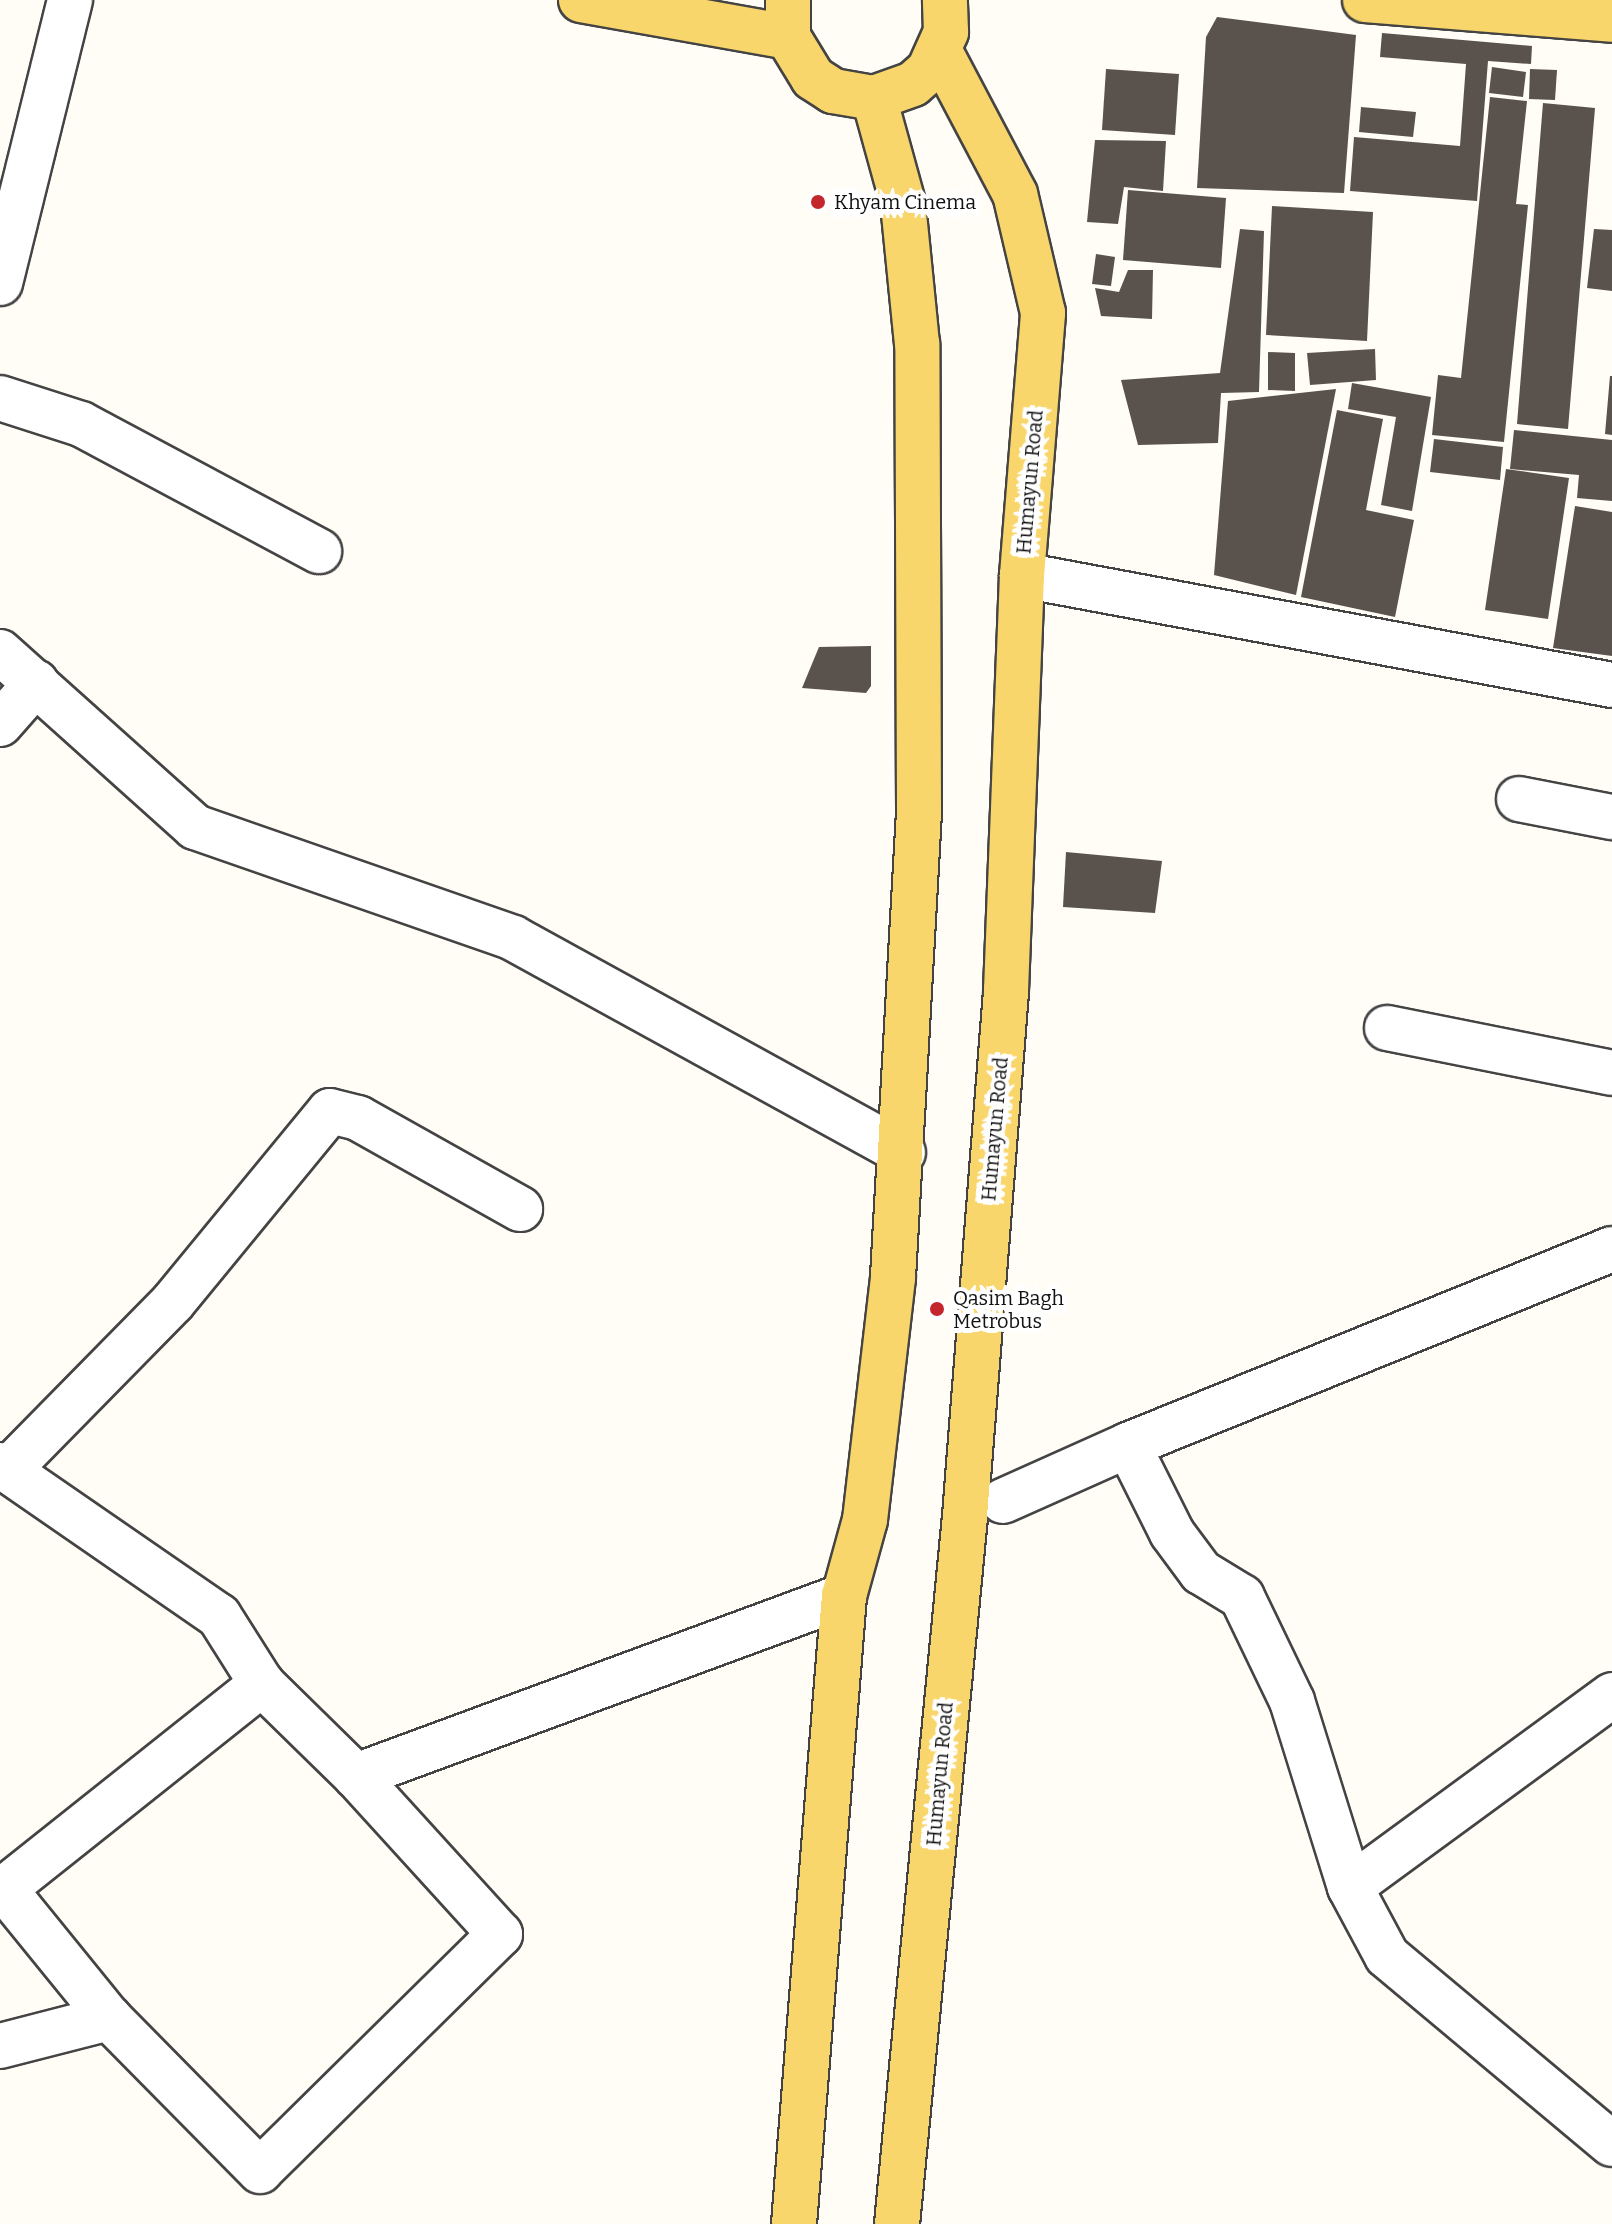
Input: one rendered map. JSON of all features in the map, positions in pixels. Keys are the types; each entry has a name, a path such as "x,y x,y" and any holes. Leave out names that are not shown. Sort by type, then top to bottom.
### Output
{"main road":[{"path":"581,0 788,19 813,78 833,91 874,98 913,84 940,52 955,3"},
{"path":"1365,0 1612,20"},
{"name":"Humayun Road","path":"897,2224 965,1516 1006,991 1022,575 1043,313 1015,194 940,52"},
{"path":"794,2224 844,1596 865,1520 903,1152 919,808 917,344 903,203 874,98"}],"street":[{"path":"0,283 70,0"},
{"path":"0,398 81,424 319,551"},
{"path":"1022,575 1612,685"},
{"path":"0,652 195,827 513,938 903,1152"},
{"path":"0,724 36,683"},
{"path":"1519,799 1612,817"},
{"path":"1387,1028 1612,1073"},
{"path":"262,1684 2,1886 109,2018 260,2171 500,1934 356,1776 262,1684 219,1616 4,1467 173,1302 330,1111 358,1118 520,1209"},
{"path":"1003,1501 1128,1445 1612,1249"},
{"path":"1128,1445 1172,1533 1201,1572 1242,1597 1292,1701 1350,1887 1387,1956 1612,2144"},
{"path":"356,1776 844,1596"},
{"path":"1350,1887 1612,1695"},
{"path":"0,2046 109,2018"}],"building":[{"path":"1217,17 1356,35 1344,193 1197,188 1206,37"},
{"path":"1382,33 1532,46 1531,64 1488,61 1477,201 1350,191 1354,137 1460,146 1466,64 1380,57"},
{"path":"1492,67 1526,72 1523,97 1489,93"},
{"path":"1106,69 1179,74 1175,135 1102,130"},
{"path":"1530,69 1557,70 1555,100 1529,99"},
{"path":"1490,97 1527,101 1516,204 1528,205 1504,442 1432,435 1438,375 1461,378"},
{"path":"1543,103 1595,108 1568,429 1517,424"},
{"path":"1361,107 1416,112 1413,137 1359,132"},
{"path":"1095,140 1166,141 1163,191 1124,187 1118,224 1087,222"},
{"path":"1128,190 1226,198 1221,268 1123,260"},
{"path":"1272,206 1373,212 1367,341 1266,335"},
{"path":"1240,229 1264,231 1259,392 1221,393 1218,443 1138,445 1121,380 1220,373"},
{"path":"1594,229 1612,230 1612,291 1587,288"},
{"path":"1096,254 1115,257 1111,286 1092,284"},
{"path":"1128,270 1153,270 1152,319 1101,316 1095,288 1119,292"},
{"path":"1375,349 1376,380 1310,385 1307,353"},
{"path":"1268,352 1295,353 1295,391 1268,390"},
{"path":"1612,376 1612,435 1605,434"},
{"path":"1352,383 1431,397 1412,511 1381,505 1396,417 1348,409"},
{"path":"1336,389 1296,595 1214,575 1228,401"},
{"path":"1337,410 1383,419 1366,510 1414,520 1395,617 1301,597"},
{"path":"1514,430 1612,440 1612,501 1577,498 1579,475 1510,469"},
{"path":"1434,439 1503,447 1500,480 1430,472"},
{"path":"1506,469 1569,478 1548,619 1485,610"},
{"path":"1575,506 1612,512 1612,656 1553,648"},
{"path":"871,646 871,686 866,693 802,688 819,647"},
{"path":"1066,852 1162,861 1155,913 1063,907"}],"place":[{"name":"Khyam Cinema","path":"818,202"},
{"name":"Qasim Bagh Metrobus","path":"937,1309"}]}
